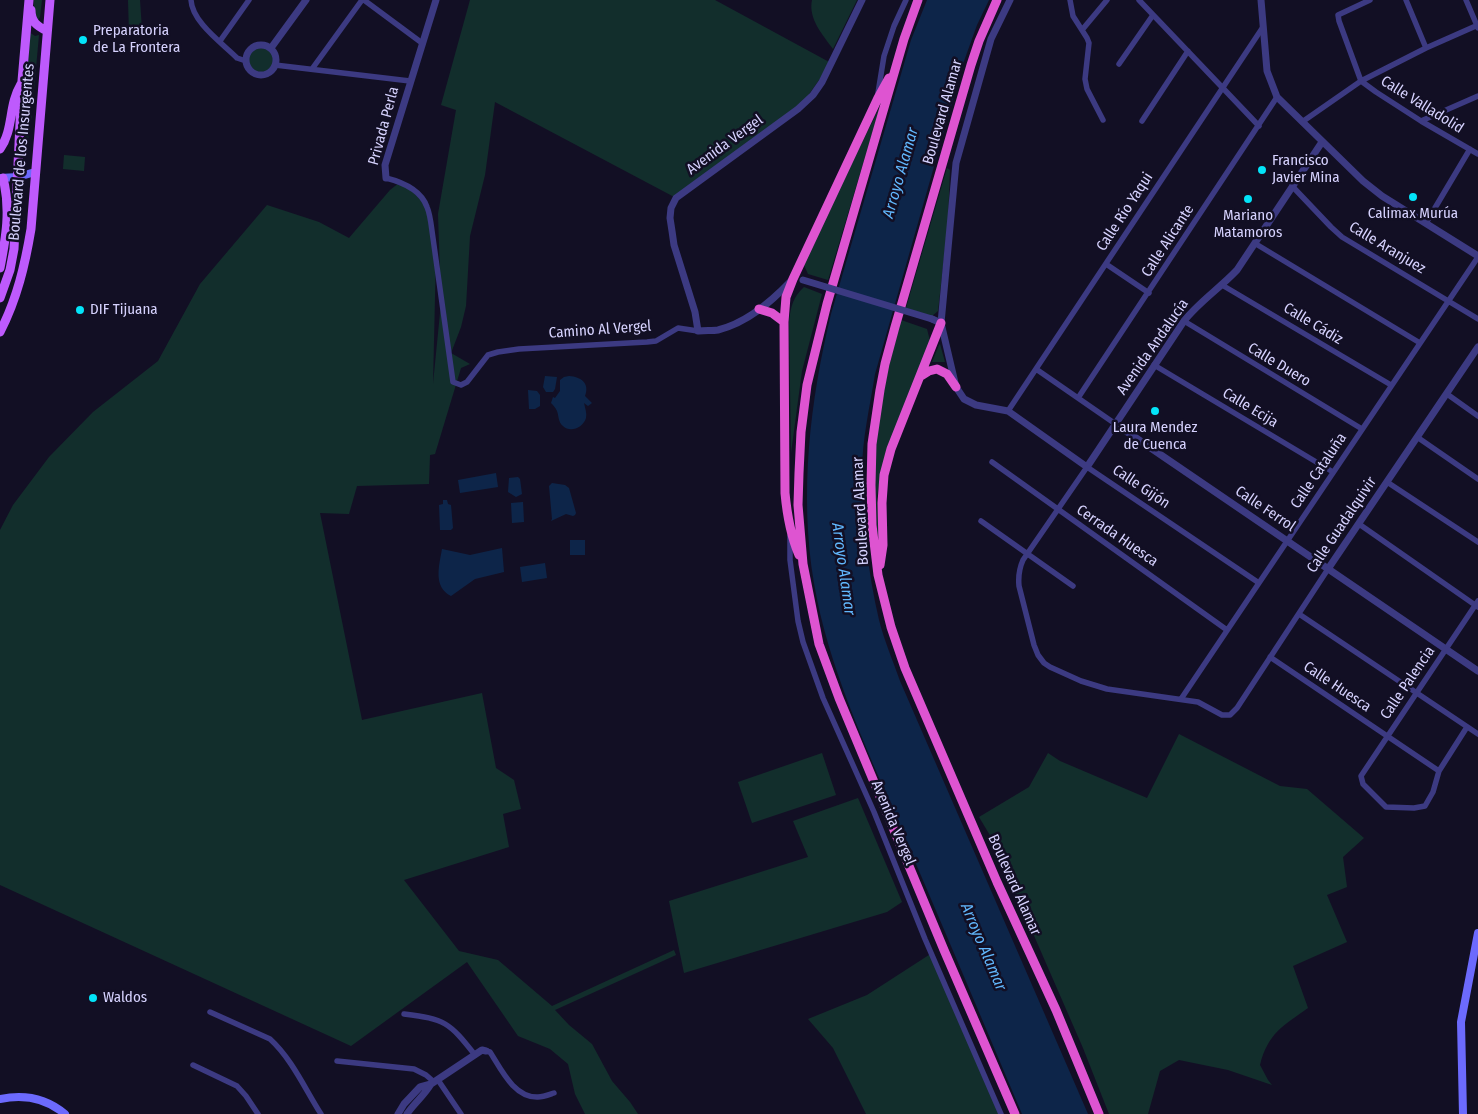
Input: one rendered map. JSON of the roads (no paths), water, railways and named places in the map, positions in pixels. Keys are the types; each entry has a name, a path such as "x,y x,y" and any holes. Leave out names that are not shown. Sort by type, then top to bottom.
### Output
{"highway":[{"path":"918,0 896,65 827,304 807,386 801,432 799,523 803,564 819,644 839,698 936,932 1015,1114"},
{"name":"Boulevard Alamar","path":"997,0 971,65 885,364 872,444 872,525 878,576 891,627 905,668 997,882 1059,1018 1099,1114"},
{"path":"803,564 790,534 785,493 784,322 786,298 793,279 878,98 896,65"},
{"path":"759,309 772,313 784,322"},
{"path":"878,576 883,545 882,503 884,475 891,449 941,323"},
{"path":"920,376 937,369 947,374 956,387"}],"main road":[{"path":"30,0 31,16 35,24 47,31"},
{"name":"Boulevard de los Insurgentes","path":"0,298 10,270 14,249 22,81 30,0"},
{"name":"Boulevard de los Insurgentes","path":"0,332 17,292 25,264 30,228 50,0"},
{"path":"0,148 8,132 15,94 22,81"},
{"path":"0,268 8,210 6,192 1,177 35,172"},
{"path":"1462,1114 1461,1022 1478,933"},
{"path":"0,1099 13,1097 42,1100 64,1114"}],"street":[{"path":"191,0 191,6 198,20 237,58 246,60"},
{"path":"220,41 250,0"},
{"path":"271,48 306,0"},
{"path":"312,69 363,0 422,43"},
{"name":"Privada Perla","path":"386,178 385,165 436,0"},
{"name":"Avenida Vergel","path":"698,331 695,312 674,245 670,213 676,198 798,109 813,95 822,82 862,0"},
{"path":"878,98 884,56 894,26 906,0"},
{"path":"1008,412 970,403 964,399 956,387 941,323 956,163 991,38 1010,0"},
{"path":"1070,0 1073,16 1089,43 1085,79 1087,89 1102,120"},
{"path":"1082,30 1107,0"},
{"path":"1139,0 1259,126"},
{"path":"1261,0 1267,71 1277,97 1369,186 1478,256"},
{"name":"Calle Valladolid","path":"1370,0 1338,15 1361,81 1421,121 1478,154"},
{"path":"1406,0 1426,48"},
{"path":"1302,122 1361,81 1426,48 1478,26 1466,0"},
{"path":"1119,64 1153,15"},
{"name":"Calle Río Yaqui","path":"1008,412 1263,27"},
{"path":"262,44 271,48 276,56 276,66 270,73 256,75 249,69 246,60 248,51 262,44"},
{"path":"1142,121 1188,51"},
{"path":"276,66 410,81"},
{"path":"1421,121 1478,96"},
{"name":"Calle Alicante","path":"1078,398 1277,97"},
{"name":"Avenida Andalucía","path":"1180,699 1107,689 1070,677 1044,662 1038,655 1034,645 1019,586 1020,568 1117,425 1184,321 1200,303 1237,270 1322,142"},
{"path":"1426,223 1470,149"},
{"name":"Camino Al Vergel","path":"386,178 402,182 421,197 427,206 453,382 461,385 467,382 488,355 498,352 519,349 656,341 678,328 698,331 717,330 731,325 759,309 793,279"},
{"name":"Calle Aranjuez","path":"1292,186 1330,227 1342,237 1478,319"},
{"path":"1256,244 1420,343"},
{"name":"Calle Cataluña","path":"1180,699 1478,256"},
{"path":"1106,264 1148,292"},
{"path":"793,279 803,280 941,323"},
{"name":"Calle Cádiz","path":"1222,285 1392,385"},
{"name":"Calle Duero","path":"1184,321 1362,429"},
{"name":"Calle Guadalquivir","path":"1180,699 1198,702 1227,716 1237,708 1478,347"},
{"name":"Calle Ecija","path":"1154,365 1334,472"},
{"name":"Calle Ferrol","path":"1036,369 1478,671"},
{"path":"1447,394 1478,416"},
{"name":"Calle Gijón","path":"1008,412 1259,583"},
{"path":"1417,437 1478,479"},
{"name":"Cerrada Huesca","path":"992,462 1227,630"},
{"path":"1387,482 1477,540"},
{"path":"980,521 1073,586"},
{"path":"1359,524 1477,604"},
{"name":"Avenida Vergel","path":"790,534 794,597 802,635 813,672 1001,1114"},
{"name":"Calle Palencia","path":"1439,771 1428,803 1420,808 1386,807 1361,781 1361,776 1477,604"},
{"path":"1299,614 1478,734"},
{"name":"Calle Huesca","path":"1270,657 1439,771"},
{"path":"1439,771 1467,727"},
{"path":"210,1012 270,1039 278,1046 321,1114"},
{"path":"404,1014 429,1017 441,1021 457,1032 475,1055"},
{"path":"398,1114 404,1104 420,1087 434,1082 482,1050 490,1052 516,1089 522,1094 538,1097 554,1093"},
{"path":"337,1061 414,1069 426,1075 434,1082 457,1113"},
{"path":"193,1065 237,1086 258,1114"},
{"path":"407,1114 434,1082"}],"water":[{"name":"Arroyo Alamar","path":"927,0 989,0 977,25 964,61 875,374 862,460 864,528 869,565 879,620 900,681 1088,1114 1022,1114 849,704 828,644 814,583 807,516 807,482 812,414 817,380 831,314 911,40"},
{"path":"545,376 557,377 553,392 546,392 543,387"},
{"path":"569,376 581,379 586,388 585,396 592,403 588,406 584,403 586,418 579,427 573,429 566,428 561,424 557,411 551,403 553,397 555,398 560,391 560,380"},
{"path":"528,390 537,391 540,395 540,406 535,409 529,409"},
{"path":"496,473 498,487 460,493 458,480"},
{"path":"518,477 522,494 516,497 508,492 509,478"},
{"path":"552,483 565,485 569,488 575,515 566,514 551,521 549,486"},
{"path":"443,500 447,500 448,504 451,505 453,528 451,530 440,530 439,505 443,504"},
{"path":"523,502 524,522 512,523 511,503"},
{"path":"570,540 585,540 585,555 570,555"},
{"path":"502,548 504,572 475,579 451,596 445,592 439,582 442,549 470,555"},
{"path":"545,563 547,578 522,582 520,567"}],"place":[{"name":"Preparatoria de La Frontera","path":"83,40"},
{"name":"Francisco Javier Mina","path":"1262,170"},
{"name":"Calimax Murúa","path":"1413,197"},
{"name":"Mariano Matamoros","path":"1248,199"},
{"name":"DIF Tijuana","path":"80,310"},
{"name":"Laura Mendez de Cuenca","path":"1155,411"},
{"name":"Waldos","path":"93,998"}]}
